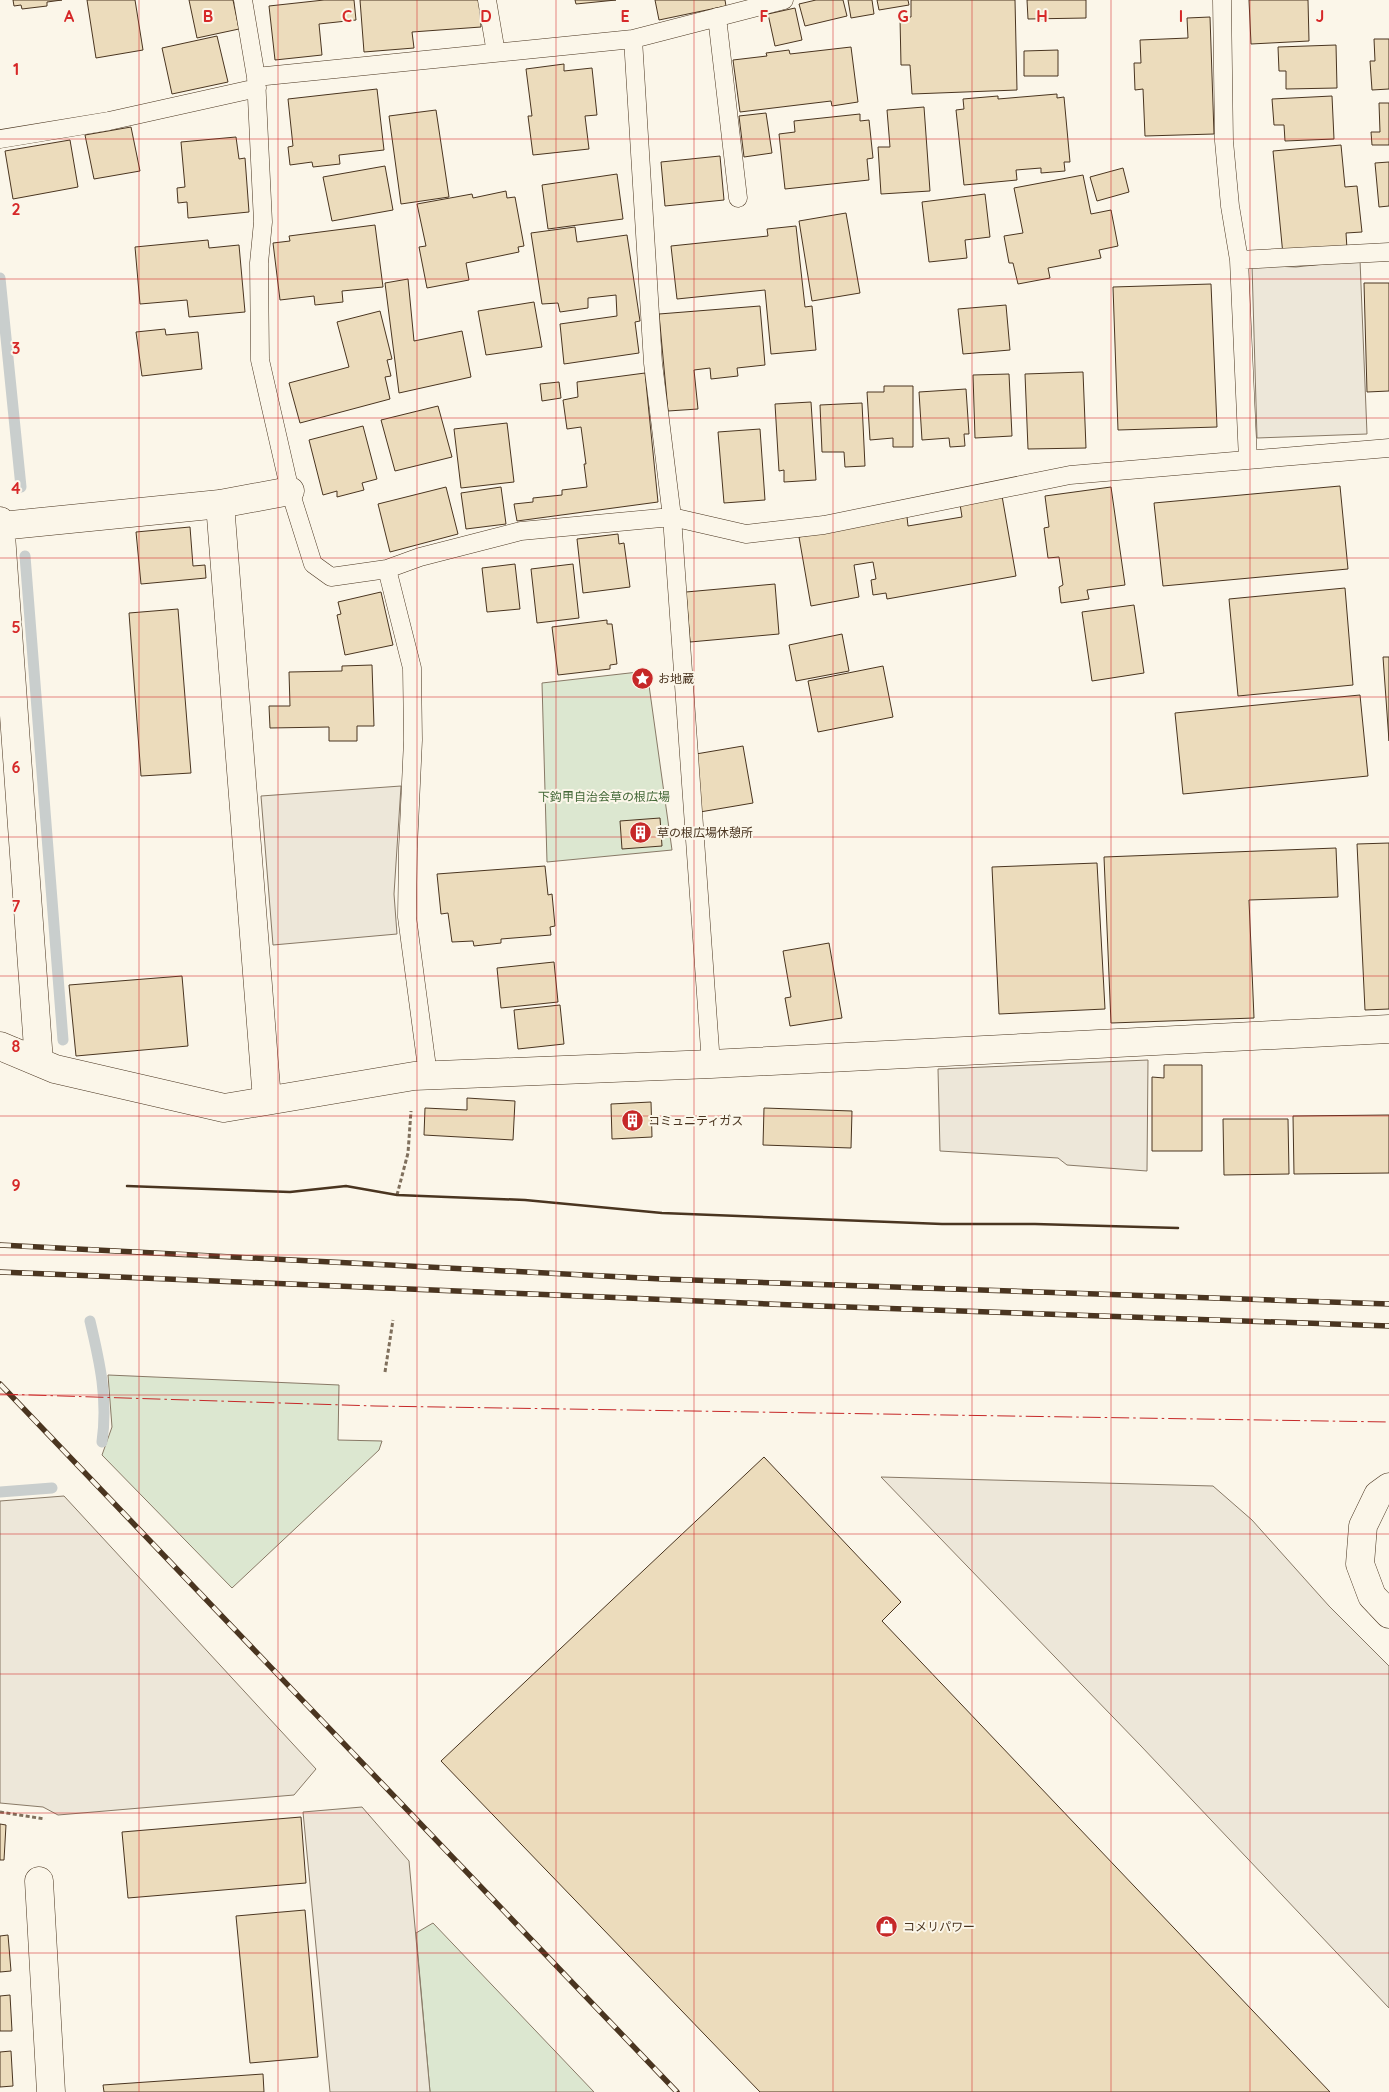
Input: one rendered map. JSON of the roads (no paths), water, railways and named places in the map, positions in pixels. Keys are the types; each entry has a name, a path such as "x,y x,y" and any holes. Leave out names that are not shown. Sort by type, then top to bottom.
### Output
{"street":[{"path":"0,526 220,504 290,492"},
{"path":"220,504 267,1100"},
{"path":"0,521 39,1062"},
{"path":"0,1046 55,1068 224,1108 421,1075 711,1064 1389,1029"},
{"path":"1389,1486 1378,1495 1364,1526 1360,1564 1372,1596 1389,1614"},
{"path":"39,1881 51,2092"}],"lane":[{"path":"243,0 256,82 263,222 259,263 260,360 290,492 313,564 331,577 387,569 420,557 521,531 672,517 746,534 824,525 1070,475 1389,448"},
{"path":"487,0 496,53"},
{"path":"0,139 109,121 256,82 496,53 633,40 784,0"},
{"path":"1222,0 1224,141 1230,206 1239,260 1248,460"},
{"path":"717,17 738,198"},
{"path":"633,40 653,363 672,517 711,1064"},
{"path":"1239,260 1389,252"},
{"path":"387,569 412,668 413,740 407,917 421,1075"}],"waterway":[{"path":"0,278 21,487"},
{"path":"25,556 63,1040"},
{"path":"90,1321 100,1366 103,1396 104,1426 102,1442"},
{"path":"0,1492 52,1488"}],"railway":[{"path":"0,1245 662,1279 1389,1304"},
{"path":"0,1272 819,1306 1389,1326"},
{"path":"0,1384 677,2092"}],"place":[{"name":"お地蔵","path":"642,679"},
{"name":"草の根広場休憩所","path":"641,833"},
{"name":"コミュニティガス","path":"632,1121"},
{"name":"コメリパワー","path":"887,1927"}],"park label":[{"name":"下鈎甲自治会草の根広場","path":"604,797"}]}
